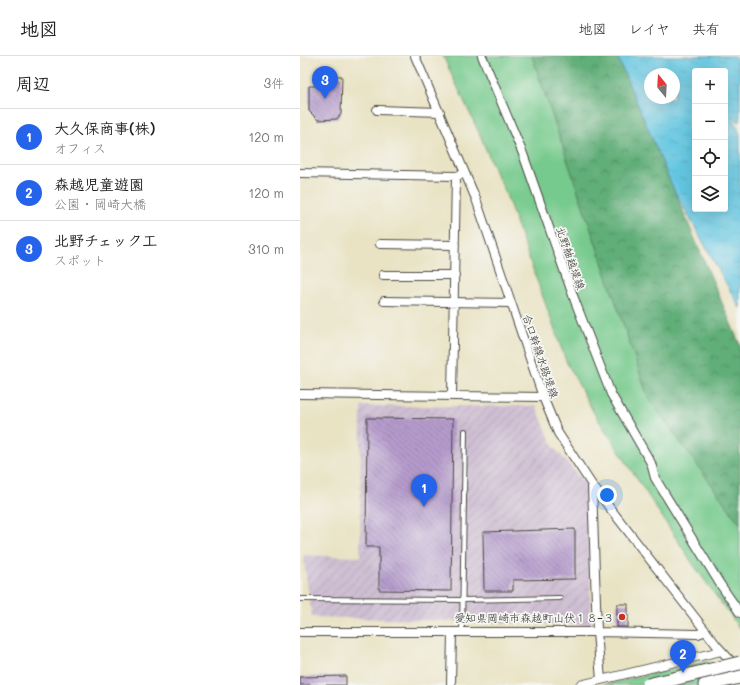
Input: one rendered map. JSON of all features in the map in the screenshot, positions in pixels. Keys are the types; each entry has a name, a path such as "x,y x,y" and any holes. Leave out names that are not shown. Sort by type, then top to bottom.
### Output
{"main road":[{"path":"648,685 740,663"},
{"path":"705,685 740,677"}],"street":[{"name":"合口幹線水路堤線","path":"415,56 440,112 460,175 476,199 510,303 543,397 558,433 592,485 721,651 740,671"},
{"name":"北野舳越堤線","path":"482,56 523,154 575,301 611,394 651,463 655,478 720,584 740,613"},
{"path":"377,110 440,112"},
{"path":"300,173 460,175 455,245 452,396"},
{"path":"380,244 455,245"},
{"path":"383,275 455,275"},
{"path":"384,301 510,303"},
{"path":"300,394 543,397"},
{"path":"592,485 598,682"},
{"path":"300,632 597,632 698,634 706,631"},
{"path":"451,685 452,632"},
{"path":"580,685 598,682 721,651"}],"lane":[{"path":"462,632 465,431"},
{"path":"300,599 462,600 560,598"}],"shaded area":[{"path":"361,406 536,406 553,446 588,487 591,625 312,617 303,555 360,557"}],"green space":[{"path":"443,56 532,56 648,397 740,524 740,629 693,564 594,413 566,361 503,186 496,174 481,137"},
{"path":"532,56 617,56 740,345 740,524 648,397"},
{"path":"708,661 715,685 603,685"}],"water":[{"path":"617,56 735,56 740,73 740,122 732,117 740,134 740,308 674,190"}],"building":[{"path":"325,76 342,76 341,114 337,119 318,120 309,111 309,86 325,86"},
{"path":"367,418 453,419 451,591 379,590 379,547 366,547"},
{"path":"575,529 575,579 513,580 513,591 484,591 483,532"},
{"name":"愛知県岡崎市森越町山伏１８‐３","path":"617,604 628,604 628,627 617,627"},
{"path":"346,676 346,685 300,685 300,677"}],"place":[{"name":"北野チェック工","path":"325,99"},
{"name":"大久保商事(株)","path":"424,507"},
{"name":"愛知県岡崎市森越町山伏１８‐３","path":"622,617"},
{"name":"森越児童遊園","path":"683,673"}]}
